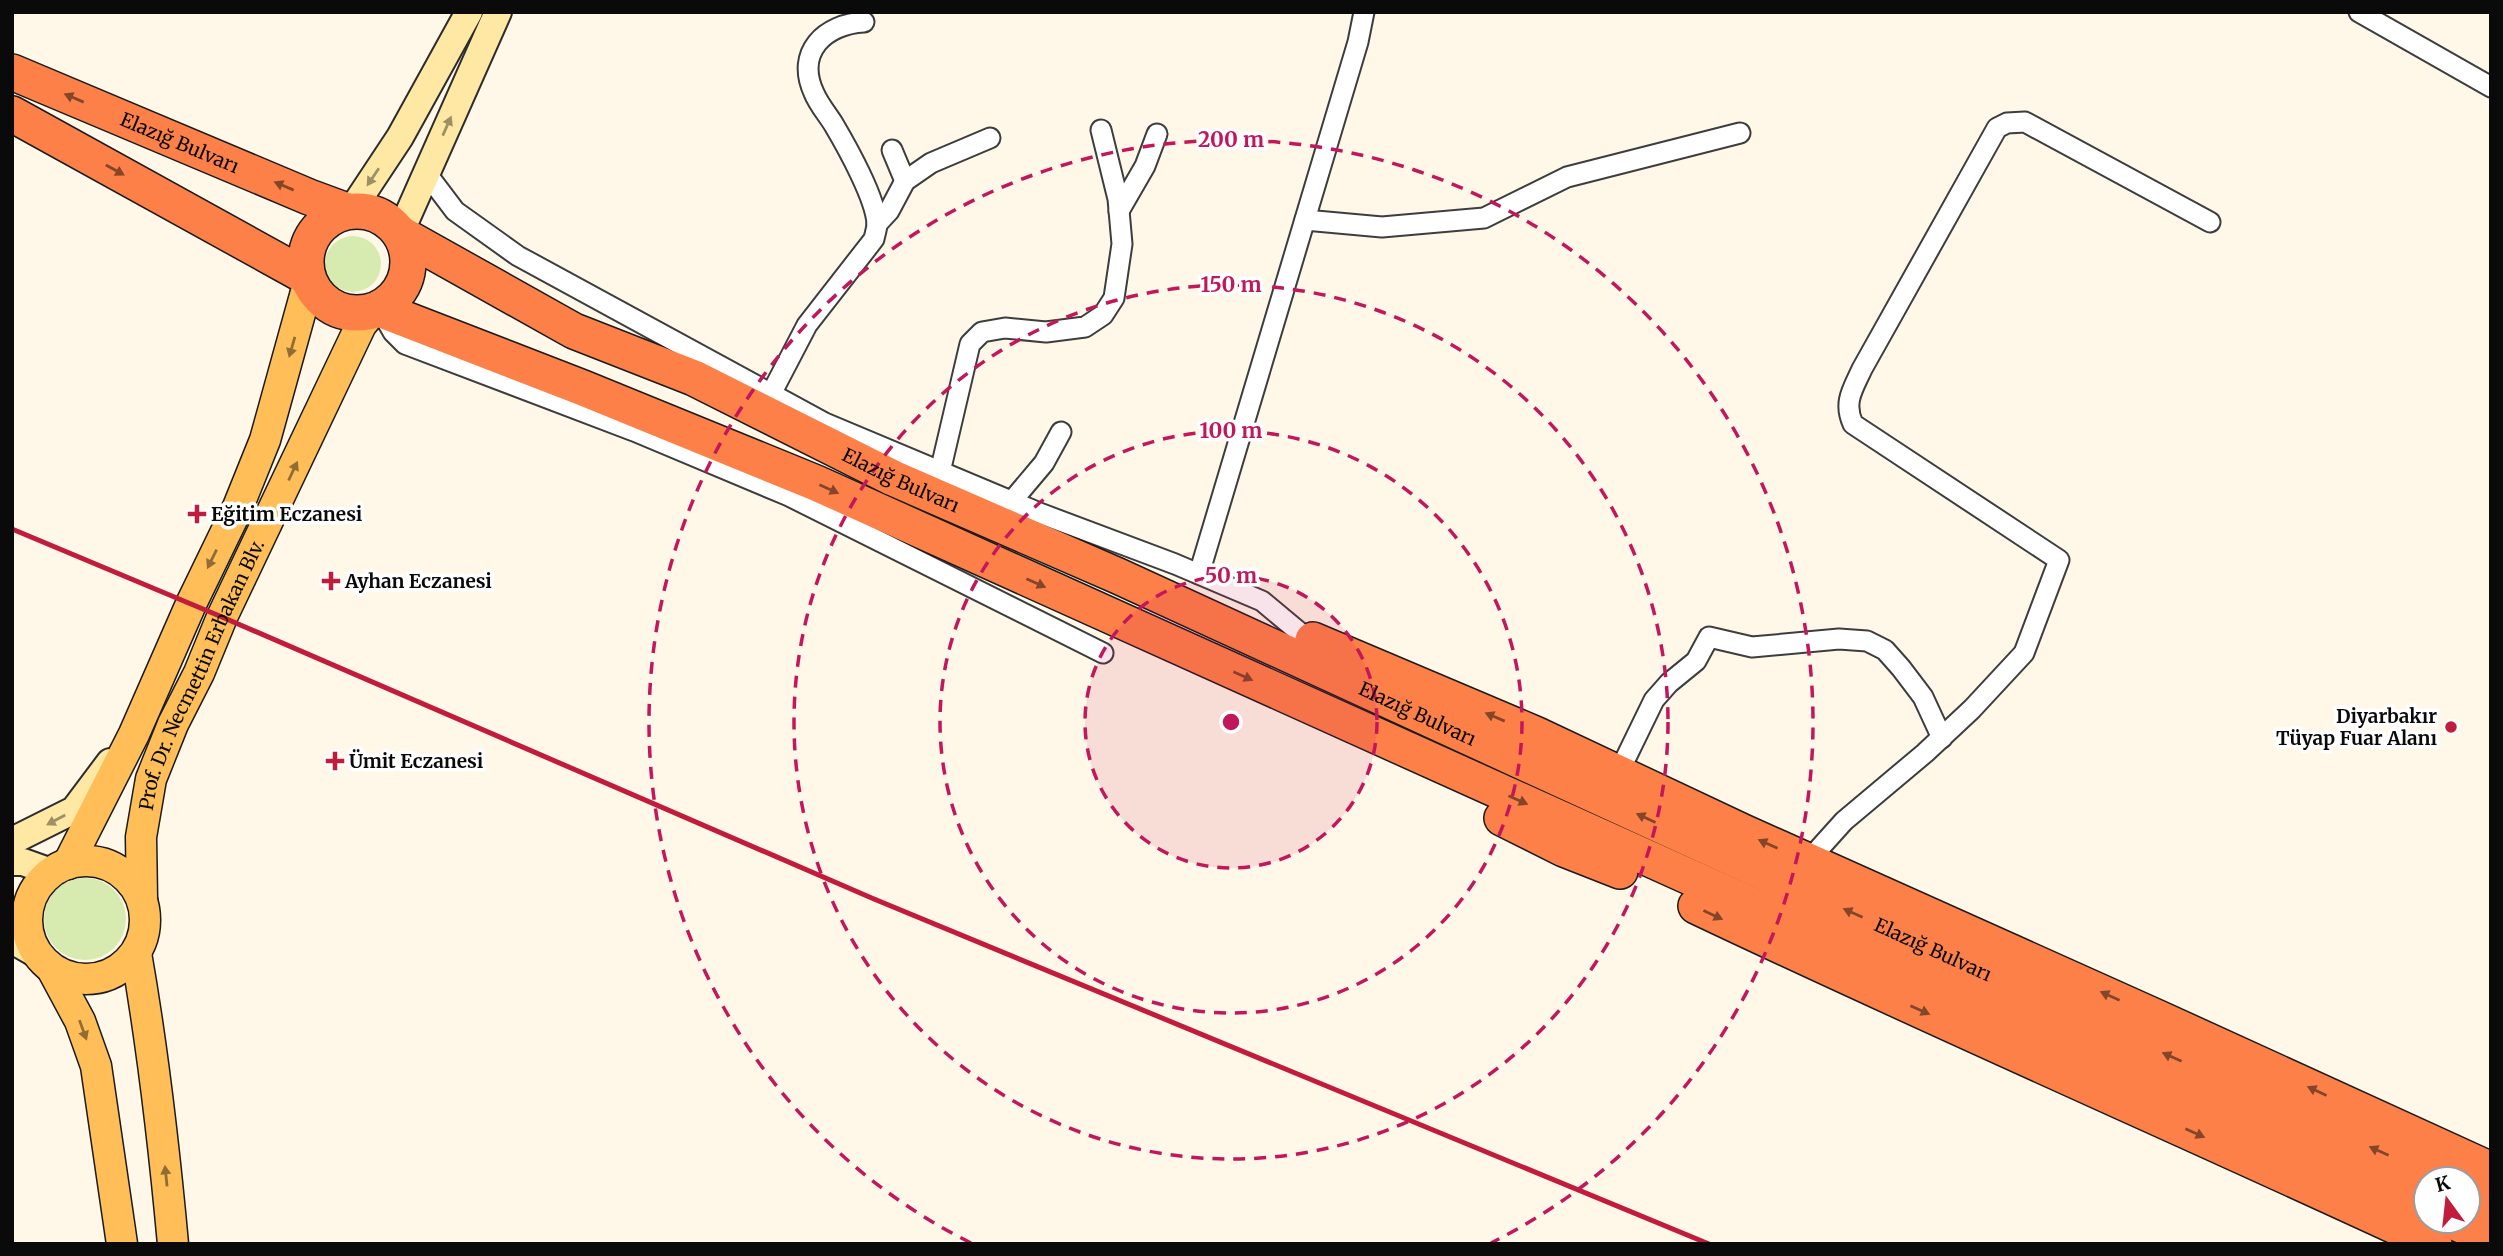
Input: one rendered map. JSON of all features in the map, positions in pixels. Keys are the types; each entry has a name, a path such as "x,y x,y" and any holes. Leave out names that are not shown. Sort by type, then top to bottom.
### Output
{"highway":[{"name":"Elazığ Bulvarı","path":"12,72 309,197 349,211"},
{"path":"12,114 308,279"},
{"path":"363,210 378,214 391,222 401,234 408,250 409,268 404,285 393,299 377,309 362,313 344,312 328,305 315,293 308,279 305,260 308,243 317,228 331,217 363,210"},
{"name":"Elazığ Bulvarı","path":"401,234 574,331 694,378 893,478 1118,576 2412,1166"},
{"name":"Elazığ Bulvarı","path":"377,309 583,388 816,483 2412,1203"},
{"path":"1118,576 1304,636 1522,729 2491,1170"},
{"path":"1283,694 1411,774 1564,849 1625,873 1808,960 2434,1244"}],"main road":[{"path":"349,211 400,137 468,12"},
{"path":"401,234 498,12"},
{"name":"Prof. Dr. Necmettin Erbakan Blv.","path":"60,868 134,734 191,604 238,507 265,440 308,279"},
{"name":"Prof. Dr. Necmettin Erbakan Blv.","path":"142,899 141,837 151,779 222,617 361,324 377,309"},
{"path":"12,841 74,810 134,734"},
{"path":"12,940 45,962 69,978 88,980 107,976 123,967 136,953 144,936 146,918 142,899 120,871 104,863 86,860 60,868 38,885 29,902 26,920 29,939 45,962 80,1021 96,1066 122,1244"},
{"path":"12,862 60,868"},
{"path":"136,953 159,1103 173,1244"}],"street":[{"path":"1199,574 1359,42 1364,12"},
{"path":"2359,12 2491,87"},
{"path":"771,394 807,325 874,239 877,224 870,197 835,127 814,93 809,75 810,54 822,36 846,23 864,22"},
{"path":"1808,861 1844,821 1942,738 2024,653 2059,560 1853,424 1848,413 1849,399 1862,369 1997,128 2007,123 2025,121 2210,222"},
{"path":"940,472 971,344 982,332 1004,328 1046,332 1085,327 1103,315 1114,298 1122,244 1119,211 1101,130"},
{"path":"1305,220 1382,227 1485,218 1567,177 1740,133"},
{"path":"1119,211 1145,166 1157,134"},
{"path":"877,224 889,211 905,181 931,163 990,138"},
{"path":"892,150 905,181"},
{"path":"427,174 455,211 518,256 825,423 1262,601 1304,636"},
{"path":"377,309 405,344 635,430 789,496 1103,653"},
{"path":"1012,501 1044,463 1061,432"},
{"path":"1618,774 1654,699 1696,661 1709,637 1752,647 1839,639 1867,641 1885,650 1901,668 1923,697 1942,738"}],"green space":[{"path":"347,236 359,236 373,244 381,258 379,275 373,284 359,292 347,292 330,280 325,270 325,258 337,241"},
{"path":"85,878 101,881 114,890 123,903 126,919 123,935 114,948 101,957 85,960 69,957 56,948 47,935 44,919 47,903 56,890 69,881"}],"railway":[{"path":"12,529 874,899 1709,1244"}],"place":[{"name":"Eğitim Eczanesi","path":"197,514"},
{"name":"Ayhan Eczanesi","path":"331,581"},
{"name":"Diyarbakır Tüyap Fuar Alanı","path":"2451,727"},
{"name":"Ümit Eczanesi","path":"335,761"}]}
